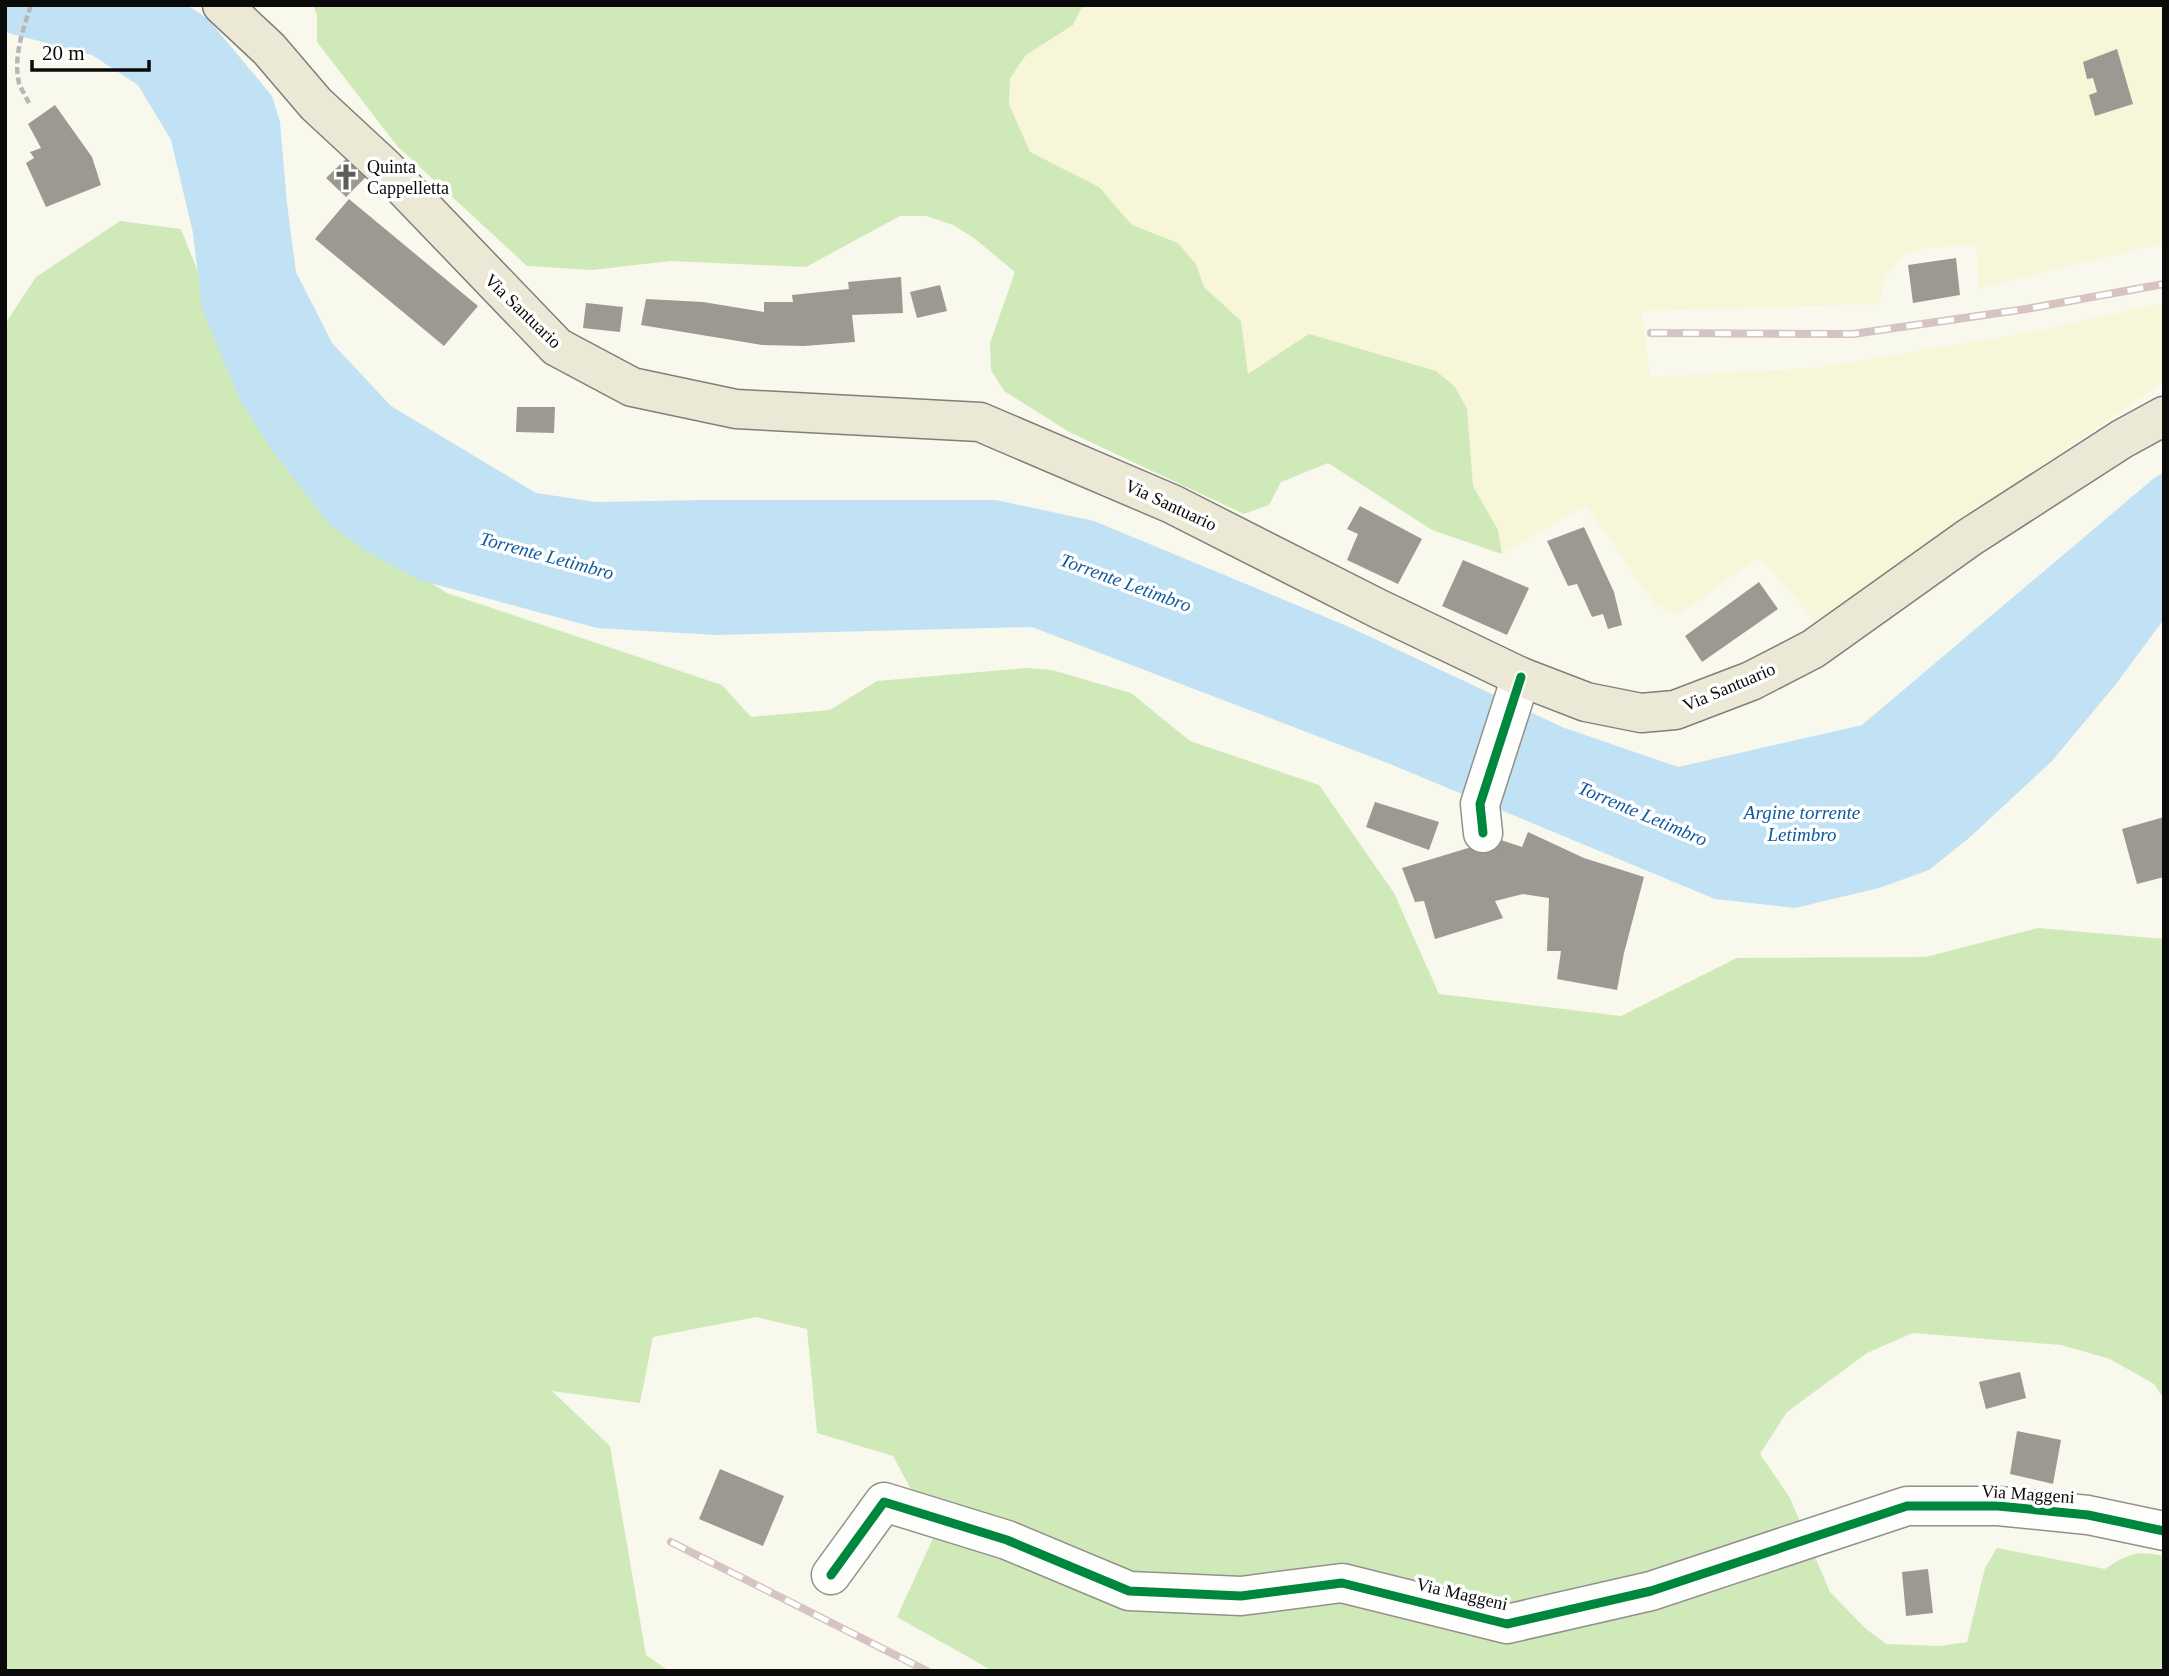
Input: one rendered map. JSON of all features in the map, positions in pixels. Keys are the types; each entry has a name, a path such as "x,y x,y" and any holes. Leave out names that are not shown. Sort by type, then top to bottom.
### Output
{"main road":[{"name":"Via Santuario","path":"222,5 269,48 316,104 385,169 557,347 632,387 736,409 980,422 1172,504 1379,609 1518,688 1641,713 1675,710 1751,681 1812,649 1970,537 2122,439 2164,416"}],"street":[{"path":"1481,818 1518,688"},
{"name":"Via Maggeni","path":"831,1575 884,1502 1007,1540 1129,1591 1241,1596 1342,1583 1507,1623 1651,1591 1907,1506 1998,1506 2088,1514 2164,1531"}],"path":[{"path":"29,103 19,83 18,73 19,50 31,5"}],"green space":[{"path":"313,5 1083,5 1073,25 1026,55 1010,78 1009,104 1030,152 1099,187 1132,225 1178,243 1196,264 1204,287 1241,321 1248,374 1309,334 1436,371 1455,387 1467,409 1473,486 1498,530 1502,554 1432,530 1328,463 1281,482 1269,505 1244,514 1069,432 1004,391 991,370 990,343 1015,272 974,238 953,225 926,216 900,216 806,267 671,261 592,270 527,266 398,147 317,42 317,15"},
{"path":"1083,5 2164,5 2164,243 1979,289 1976,244 1928,248 1903,253 1884,280 1879,304 1642,311 1650,377 1814,368 2017,335 2164,303 2164,382 1815,621 1760,557 1676,616 1654,603 1586,505 1502,554 1498,530 1473,486 1467,409 1248,374 1241,321 1204,287 1196,264 1179,243 1132,225 1099,187 1030,152 1009,104 1010,78 1026,55 1073,25"},
{"path":"120,221 181,229 256,418 337,524 447,593 722,685 751,717 830,710 877,681 1026,668 1052,670 1131,693 1190,741 1319,785 1394,893 1439,994 1621,1016 1737,958 1926,957 2038,928 2164,939 2164,1399 2154,1384 2110,1359 2061,1345 1913,1333 1867,1353 1787,1412 1760,1454 1790,1498 1830,1592 1865,1628 1886,1644 1940,1646 1967,1642 1985,1568 1997,1548 2105,1569 2126,1557 2146,1553 2164,1556 2164,1671 993,1671 897,1617 935,1534 893,1456 817,1433 807,1329 756,1317 653,1337 640,1403 552,1391 610,1446 646,1655 669,1671 5,1671 5,324 36,277"}],"water":[{"name":"Argine torrente Letimbro","path":"5,5 187,5 208,19 272,96 280,122 296,272 332,343 391,406 536,493 596,502 996,500 1094,521 1347,626 1562,727 1678,767 1862,725 2164,472 2164,619 2116,684 2052,761 1969,838 1929,870 1879,888 1795,908 1715,899 1390,764 1032,627 715,635 597,628 419,580 366,551 330,525 271,449 239,398 202,309 193,233 171,140 138,85 92,55 5,32"}],"building":[{"path":"2117,49 2133,104 2095,116 2089,95 2097,92 2093,78 2087,79 2083,62"},
{"path":"55,105 92,157 101,185 46,207 26,163 34,158 30,152 41,148 28,124"},
{"name":"Quinta Cappelletta","path":"347,158 366,177 346,197 326,178"},
{"path":"349,199 478,306 444,346 315,239"},
{"path":"1956,258 1960,295 1913,303 1908,265"},
{"path":"901,277 903,313 852,315 855,342 804,346 762,345 641,325 646,299 703,302 764,312 764,302 793,302 792,295 849,289 848,282"},
{"path":"940,285 947,311 917,318 910,292"},
{"path":"586,303 623,307 620,332 583,328"},
{"path":"517,407 555,407 554,433 516,432"},
{"path":"1360,506 1422,539 1398,584 1347,560 1358,534 1347,529"},
{"path":"1584,527 1614,592 1622,625 1608,629 1603,614 1592,617 1577,584 1568,586 1547,541"},
{"path":"1463,560 1529,588 1507,635 1442,606"},
{"path":"1759,582 1778,609 1702,662 1685,636"},
{"path":"1375,802 1439,822 1429,850 1366,827"},
{"path":"2164,817 2164,877 2137,884 2122,829"},
{"path":"1528,832 1584,858 1644,877 1617,990 1557,979 1561,951 1547,951 1549,898 1523,894 1495,901 1503,918 1435,939 1424,901 1415,902 1402,868 1498,839 1522,847"},
{"path":"2020,1372 2026,1398 1986,1409 1979,1382"},
{"path":"2017,1431 2061,1440 2053,1484 2010,1474"},
{"path":"720,1469 784,1496 763,1546 699,1519"},
{"path":"1928,1569 1933,1613 1906,1616 1902,1572"}],"railway":[{"path":"1651,333 1853,334 2026,309 2164,284"},
{"path":"671,1542 927,1671"}],"cycle path":[{"path":"1483,833 1480,804 1521,677"},
{"path":"831,1575 884,1502 1007,1540 1129,1591 1241,1596 1342,1583 1507,1624 1651,1591 1907,1506 1998,1506 2088,1515 2164,1531"}],"place":[{"name":"Quinta Cappelletta","path":"346,177"}],"water label":[{"name":"Torrente Letimbro","path":"547,555"},
{"name":"Torrente Letimbro","path":"1126,582"},
{"name":"Torrente Letimbro","path":"1643,813"}]}
